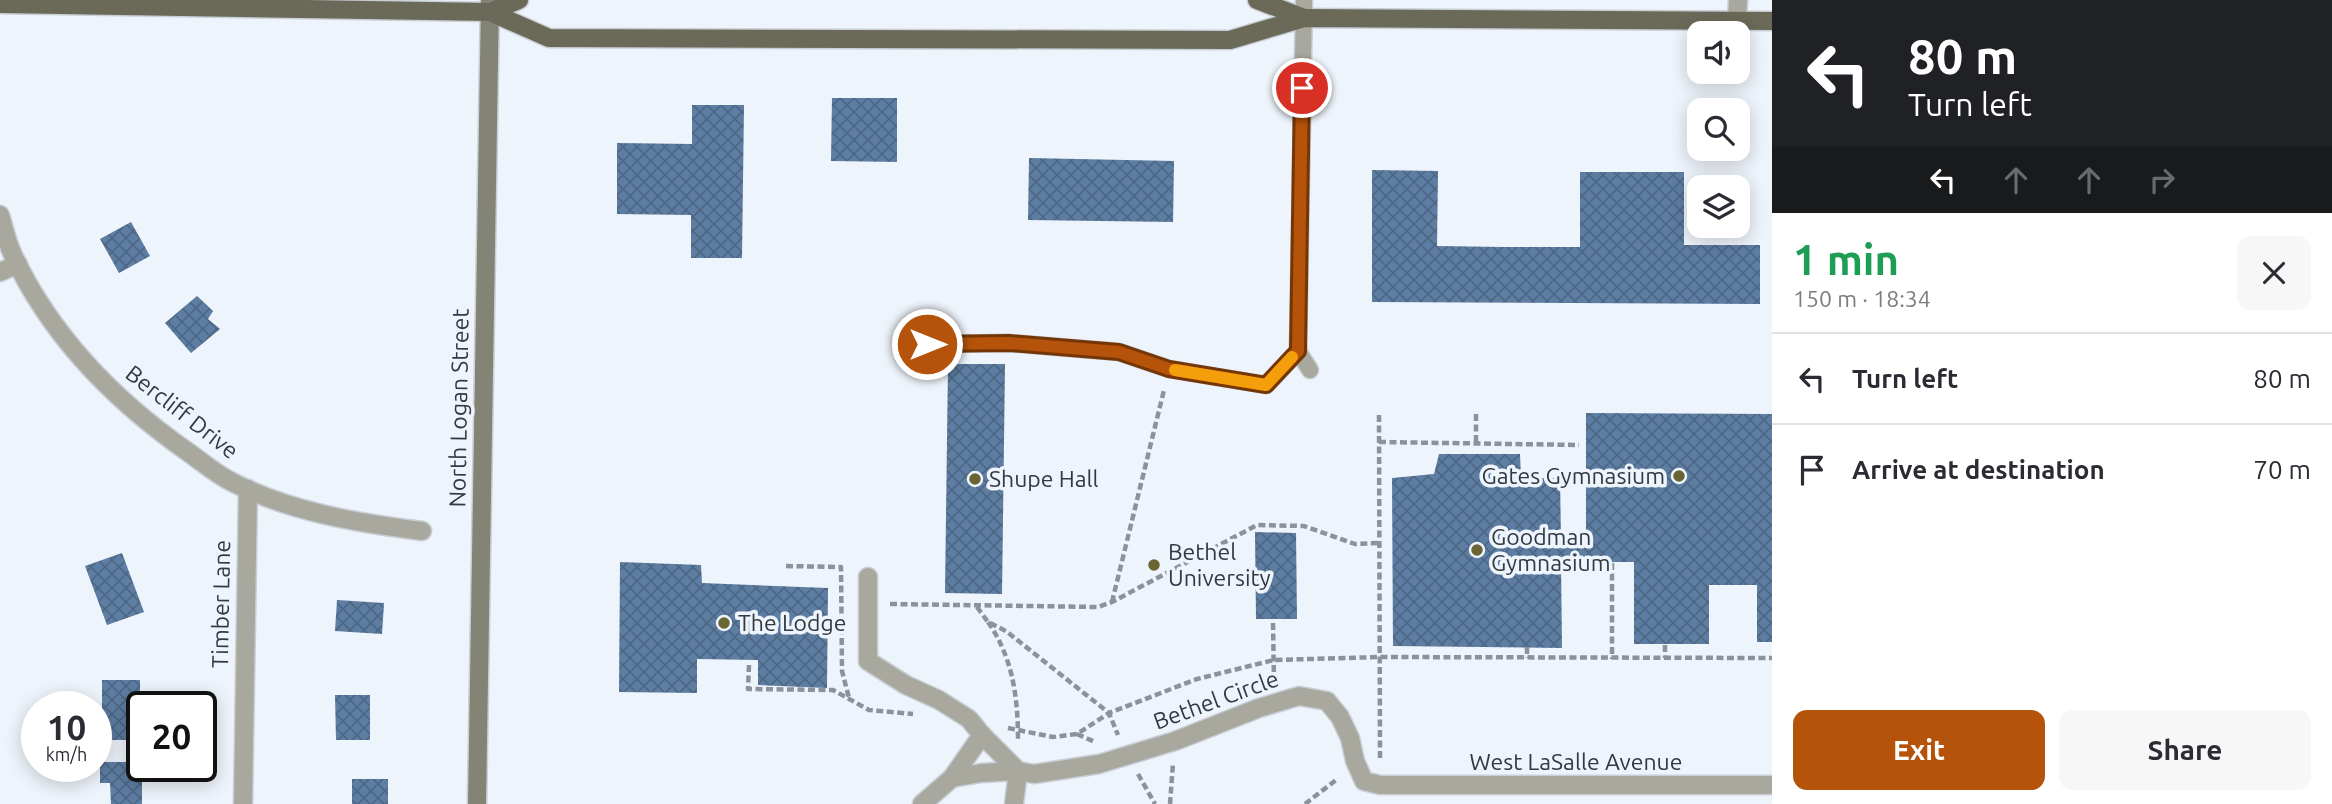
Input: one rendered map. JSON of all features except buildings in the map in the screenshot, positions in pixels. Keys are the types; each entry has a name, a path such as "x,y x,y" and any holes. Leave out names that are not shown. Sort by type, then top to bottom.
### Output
{"main road":[{"path":"0,4 490,6 519,0"},
{"path":"1257,0 1304,9 1772,21"},
{"path":"490,6 549,38 1230,40 1304,9"}],"street":[{"path":"1737,20 1738,0"},
{"name":"North Logan Street","path":"477,804 490,6"},
{"name":"Bercliff Drive","path":"0,215 12,254 43,309 76,352 116,395 172,441 231,482 288,505 368,524 422,531"},
{"path":"0,272 18,264"},
{"name":"Timber Lane","path":"243,804 247,489"},
{"path":"868,577 868,660 906,685 939,700 969,719 1018,771 1014,804"},
{"name":"Bethel Circle","path":"952,778 1018,771 1034,774 1128,757 1299,696 1327,701 1340,717 1350,738 1355,761 1364,781 1380,785"},
{"path":"922,804 952,778 982,735"},
{"name":"West LaSalle Avenue","path":"1380,785 1772,785"}],"lane":[{"path":"1304,9 1298,351 1310,370"},
{"path":"927,344 1009,343 1119,352 1169,369 1266,385 1298,351"}],"path":[{"path":"1112,602 1169,369"},
{"path":"1476,414 1476,444"},
{"path":"1379,415 1380,785"},
{"path":"1379,442 1579,445"},
{"path":"869,604 1098,607 1256,526 1304,526 1354,544 1380,542"},
{"path":"1612,563 1612,659"},
{"path":"786,566 841,567 842,671 849,698"},
{"path":"977,607 1000,639 1013,675 1019,708 1018,771"},
{"path":"988,622 1006,631 1109,713"},
{"path":"1273,623 1275,703"},
{"path":"1665,645 1665,658"},
{"path":"1527,647 1528,658"},
{"path":"1006,727 1053,737 1077,734 1109,713 1196,679 1274,660 1381,657 1772,658"},
{"path":"749,664 748,689 833,690 869,710 919,715"},
{"path":"1170,804 1175,741"},
{"path":"1128,757 1155,804"},
{"path":"1305,804 1336,780"}],"slow traffic":[{"path":"1175,370 1266,385 1292,357"}],"place":[{"name":"Gates Gymnasium","path":"1679,476"},
{"name":"Shupe Hall","path":"975,479"},
{"name":"Goodman Gymnasium","path":"1477,550"},
{"name":"Bethel University","path":"1154,565"},
{"name":"The Lodge","path":"724,623"}],"route":[{"path":"927,344 1009,343 1119,352 1169,369 1266,385 1298,351 1302,88"}]}
